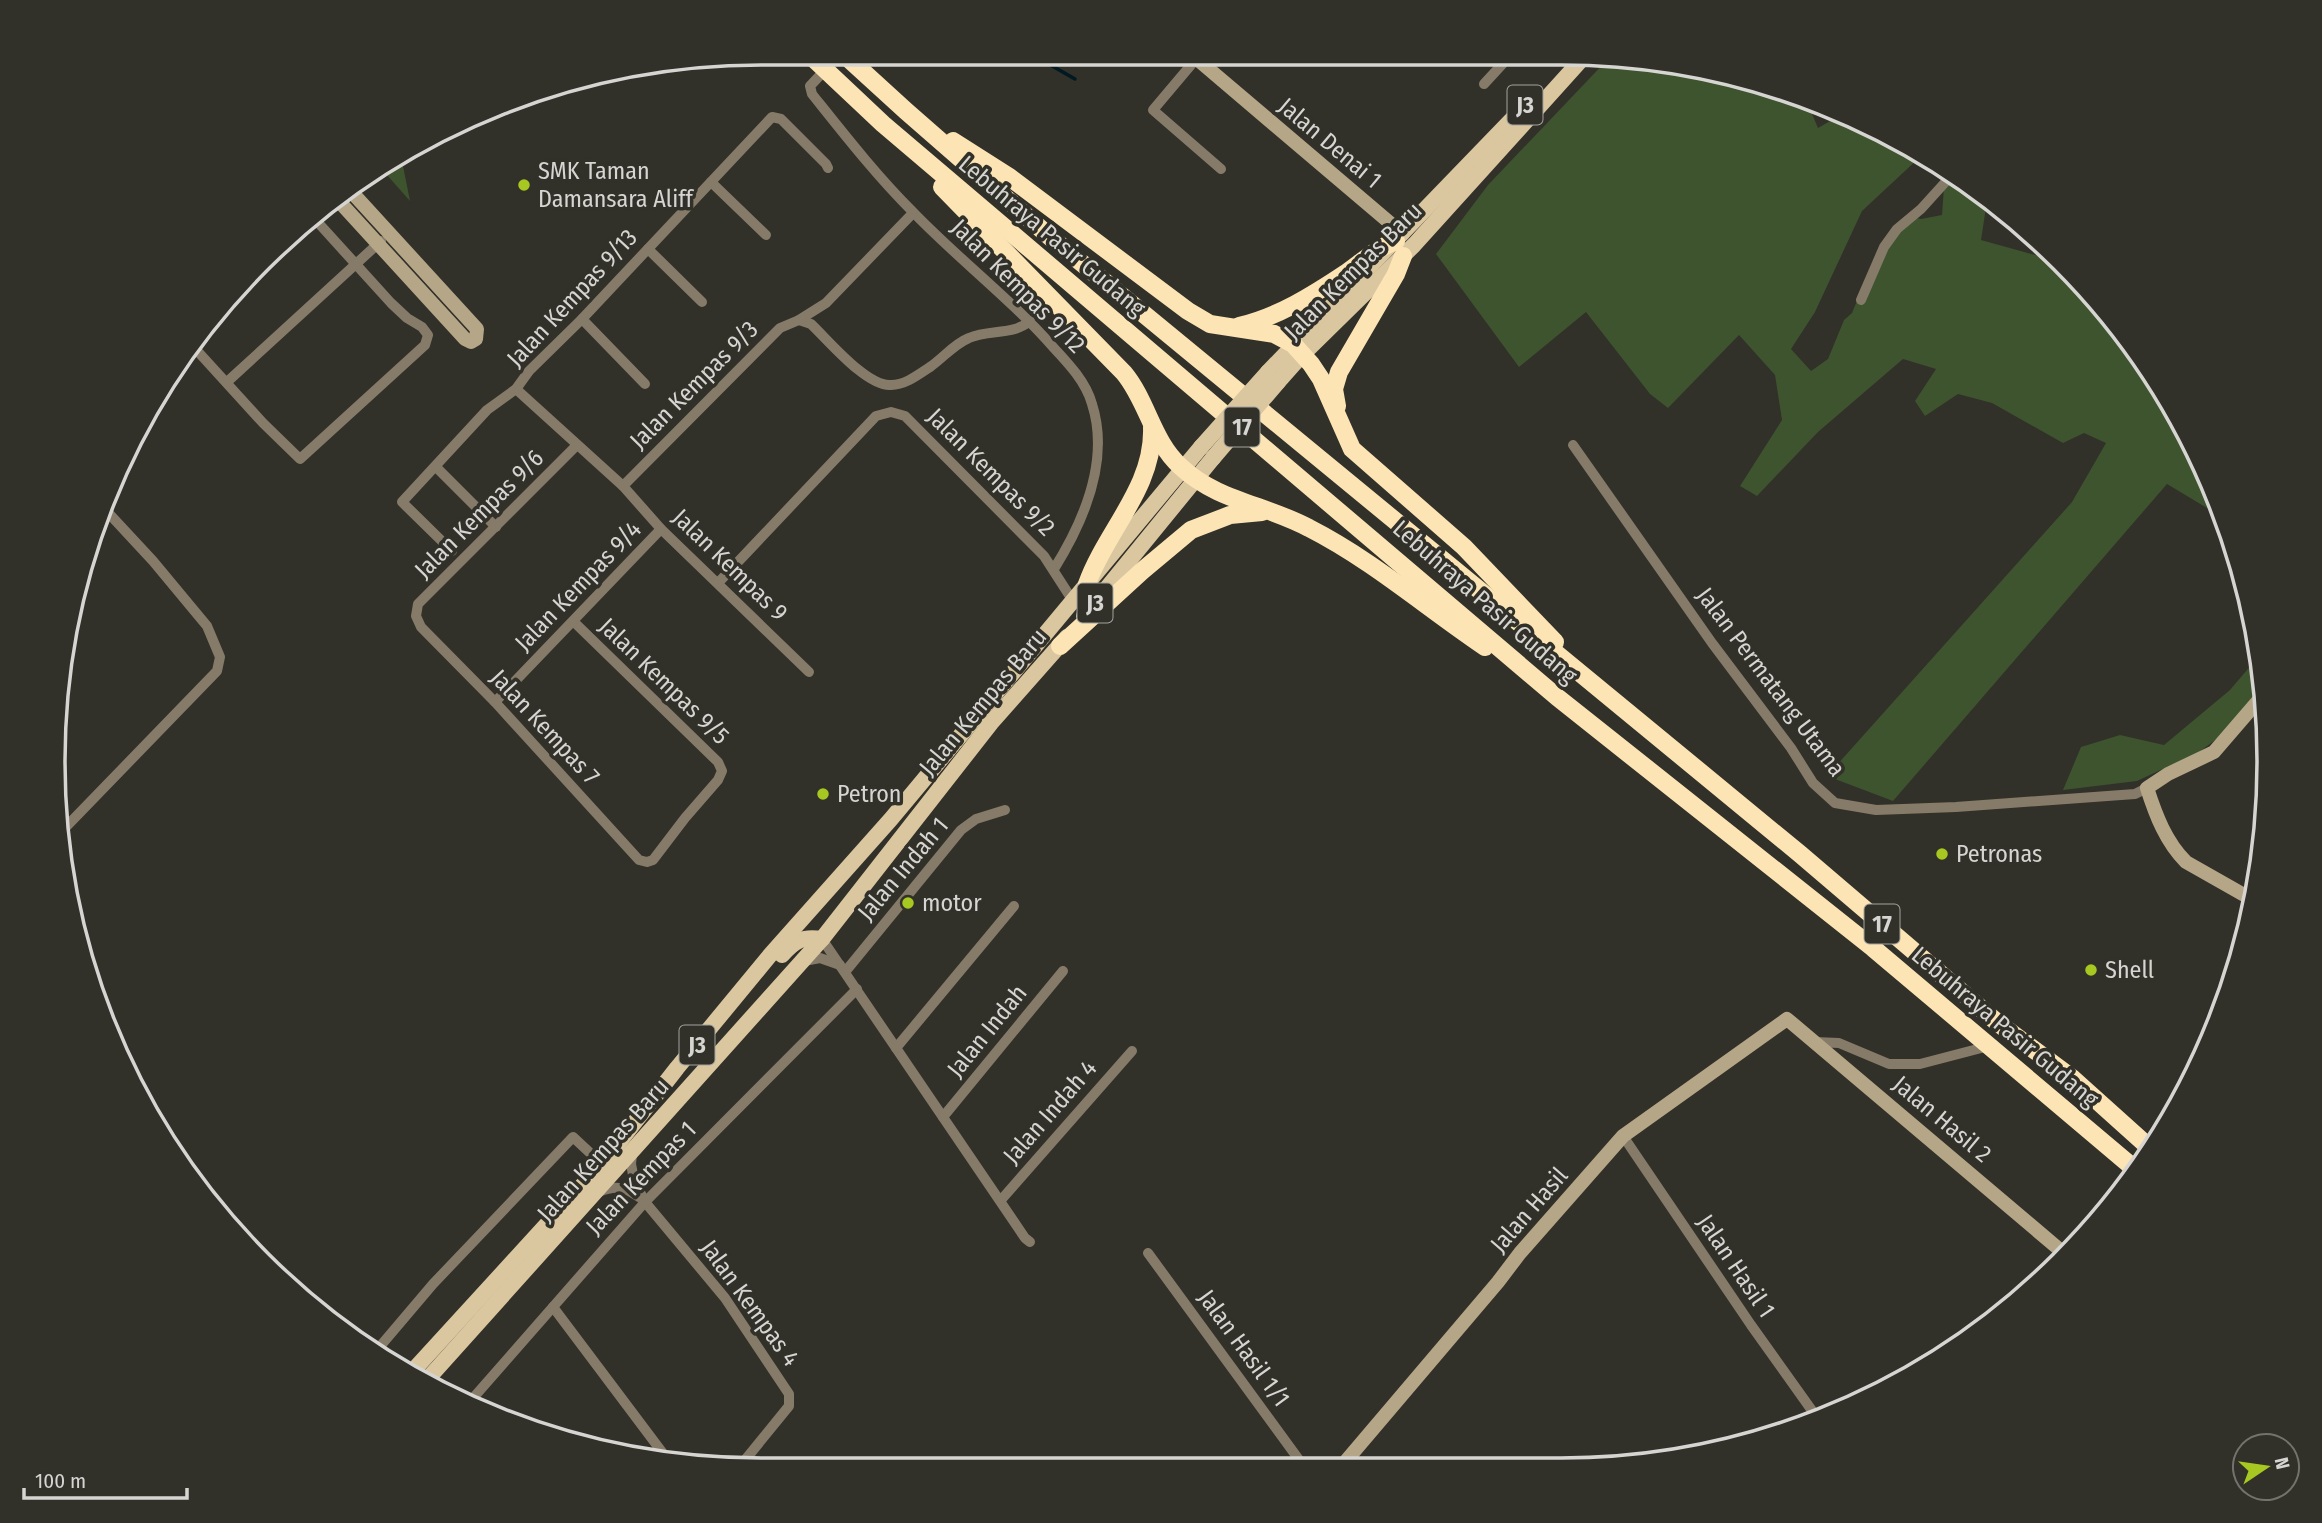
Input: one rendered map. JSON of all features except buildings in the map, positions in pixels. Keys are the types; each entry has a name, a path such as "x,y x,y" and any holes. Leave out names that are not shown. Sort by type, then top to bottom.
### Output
{"highway":[{"name":"Lebuhraya Pasir Gudang","path":"820,65 883,124 1557,697 1873,948 2129,1164"},
{"name":"Lebuhraya Pasir Gudang","path":"856,65 1049,236 1198,361 1790,846 1998,1023 2072,1079 2144,1143"},
{"path":"906,111 1008,176 1188,311 1210,324 1274,334 1298,349 1326,390 1352,449 1464,547 1612,701"},
{"path":"883,124 991,239 1124,373 1138,392 1163,447 1188,474 1227,497 1276,512 1310,528 1364,561 1557,697"},
{"path":"1228,328 1258,322 1305,300 1380,247 1401,244 1396,274 1339,372 1335,389 1339,423"},
{"path":"1087,584 1094,565 1143,476 1152,446 1152,426"},
{"path":"1060,646 1191,530 1230,515 1276,512"}],"main road":[{"name":"Jalan Kempas Baru","path":"1401,244 1564,65"},
{"name":"Jalan Kempas Baru","path":"417,1367 602,1164 677,1068 1087,584 1298,349 1576,65"},
{"name":"Jalan Kempas Baru","path":"432,1375 822,939 983,734 1060,646 1188,474"},
{"path":"737,997 757,982 793,942 809,937 822,939"}],"street":[{"name":"Jalan Kempas 9/12","path":"819,65 810,86 812,94 913,213 1030,321 1069,365 1091,401 1099,456 1092,486 1065,551 1054,569"},
{"path":"1191,65 1153,110 1221,169"},
{"name":"Jalan Denai 1","path":"1203,65 1401,244"},
{"path":"1483,84 1501,65"},
{"name":"Jalan Kempas 9/13","path":"452,551 402,502 487,410 516,389 529,371 582,319 772,117 776,117 826,164 828,169"},
{"path":"1861,300 1884,247 1897,229 1921,209 1946,181"},
{"path":"711,182 766,235"},
{"path":"343,205 465,340 471,342 476,339 477,329 355,196"},
{"name":"Jalan Kempas 9/3","path":"624,486 780,328 826,303 913,213"},
{"path":"198,352 300,459 425,345 428,335 422,327 391,303 319,224"},
{"path":"227,382 389,233"},
{"path":"648,249 702,302"},
{"path":"582,319 645,384"},
{"path":"799,320 811,324 868,378 892,386 915,377 970,338 1021,329 1030,321"},
{"name":"Jalan Kempas 9","path":"516,389 624,486 662,529 809,672"},
{"name":"Jalan Kempas 9/2","path":"718,583 876,416 891,412 905,416 1034,544 1054,569 1073,601"},
{"name":"Jalan Kempas 9/6","path":"416,616 418,604 577,445"},
{"name":"Jalan Permatang Utama","path":"1573,445 1712,643 1791,748 1813,783 1835,803 1876,810 2135,794 2168,774 2214,752 2255,705"},
{"path":"436,467 496,527"},
{"path":"68,825 217,671 220,664 217,646 207,626 110,515"},
{"name":"Jalan Kempas 9/4","path":"495,702 662,529"},
{"name":"Jalan Kempas 7","path":"416,616 421,627 495,702 639,860 647,862"},
{"name":"Jalan Kempas 9/5","path":"574,622 718,762 722,771 718,780 685,818 663,849 653,860 647,862"},
{"path":"2147,788 2170,845 2186,862 2244,895"},
{"name":"Jalan Indah 1","path":"843,969 961,830 976,819 1004,810"},
{"path":"897,1048 1014,906"},
{"name":"Jalan Indah","path":"822,939 1025,1238 1030,1241"},
{"path":"801,962 820,958 843,969"},
{"name":"Jalan Indah","path":"943,1117 1063,971"},
{"name":"Jalan Kempas 1","path":"475,1396 645,1202 856,989"},
{"name":"Jalan Hasil 2","path":"1787,1019 2058,1248"},
{"name":"Jalan Hasil","path":"1348,1458 1520,1253 1623,1136 1787,1019"},
{"path":"1815,1042 1839,1043 1889,1064 1920,1064 1989,1046"},
{"name":"Jalan Indah 4","path":"1001,1200 1132,1051"},
{"name":"Jalan Hasil 1","path":"1623,1136 1812,1411"},
{"path":"381,1345 433,1284 573,1137 602,1164"},
{"path":"632,1153 632,1172 645,1202"},
{"path":"593,1195 612,1186 622,1186 645,1202"},
{"name":"Jalan Kempas 4","path":"645,1202 725,1298 789,1394 789,1406 747,1458"},
{"name":"Jalan Hasil 1/1","path":"1148,1254 1298,1458"},
{"path":"553,1307 661,1450"}],"green space":[{"path":"1601,66 1696,78 1741,88 1811,112 1818,128 1832,120 1915,162 1862,211 1815,312 1791,349 1811,371 1828,359 1844,320 1852,313 1872,264 1907,216 1921,219 1942,215 1945,180 1986,210 1981,240 2039,256 2084,302 2113,337 2164,413 2209,509 2167,484 1893,801 1827,776 2072,502 2106,443 2084,433 2063,443 1992,403 1958,394 1925,416 1915,401 1936,369 1903,359 1818,432 1757,496 1740,486 1782,420 1775,375 1739,335 1668,408 1650,394 1586,312 1519,367 1436,254 1488,185"},
{"path":"403,164 410,201 386,174"},
{"path":"2250,666 2254,697 2222,735 2199,752 2137,781 2063,790 2081,747 2120,735 2164,745 2230,690"}],"waterway":[{"path":"1050,65 1075,79"}],"place":[{"name":"SMK Taman Damansara Aliff","path":"524,185"},
{"name":"Petron","path":"823,794"},
{"name":"Petronas","path":"1942,854"},
{"name":"motor","path":"908,903"},
{"name":"Shell","path":"2091,970"}]}
